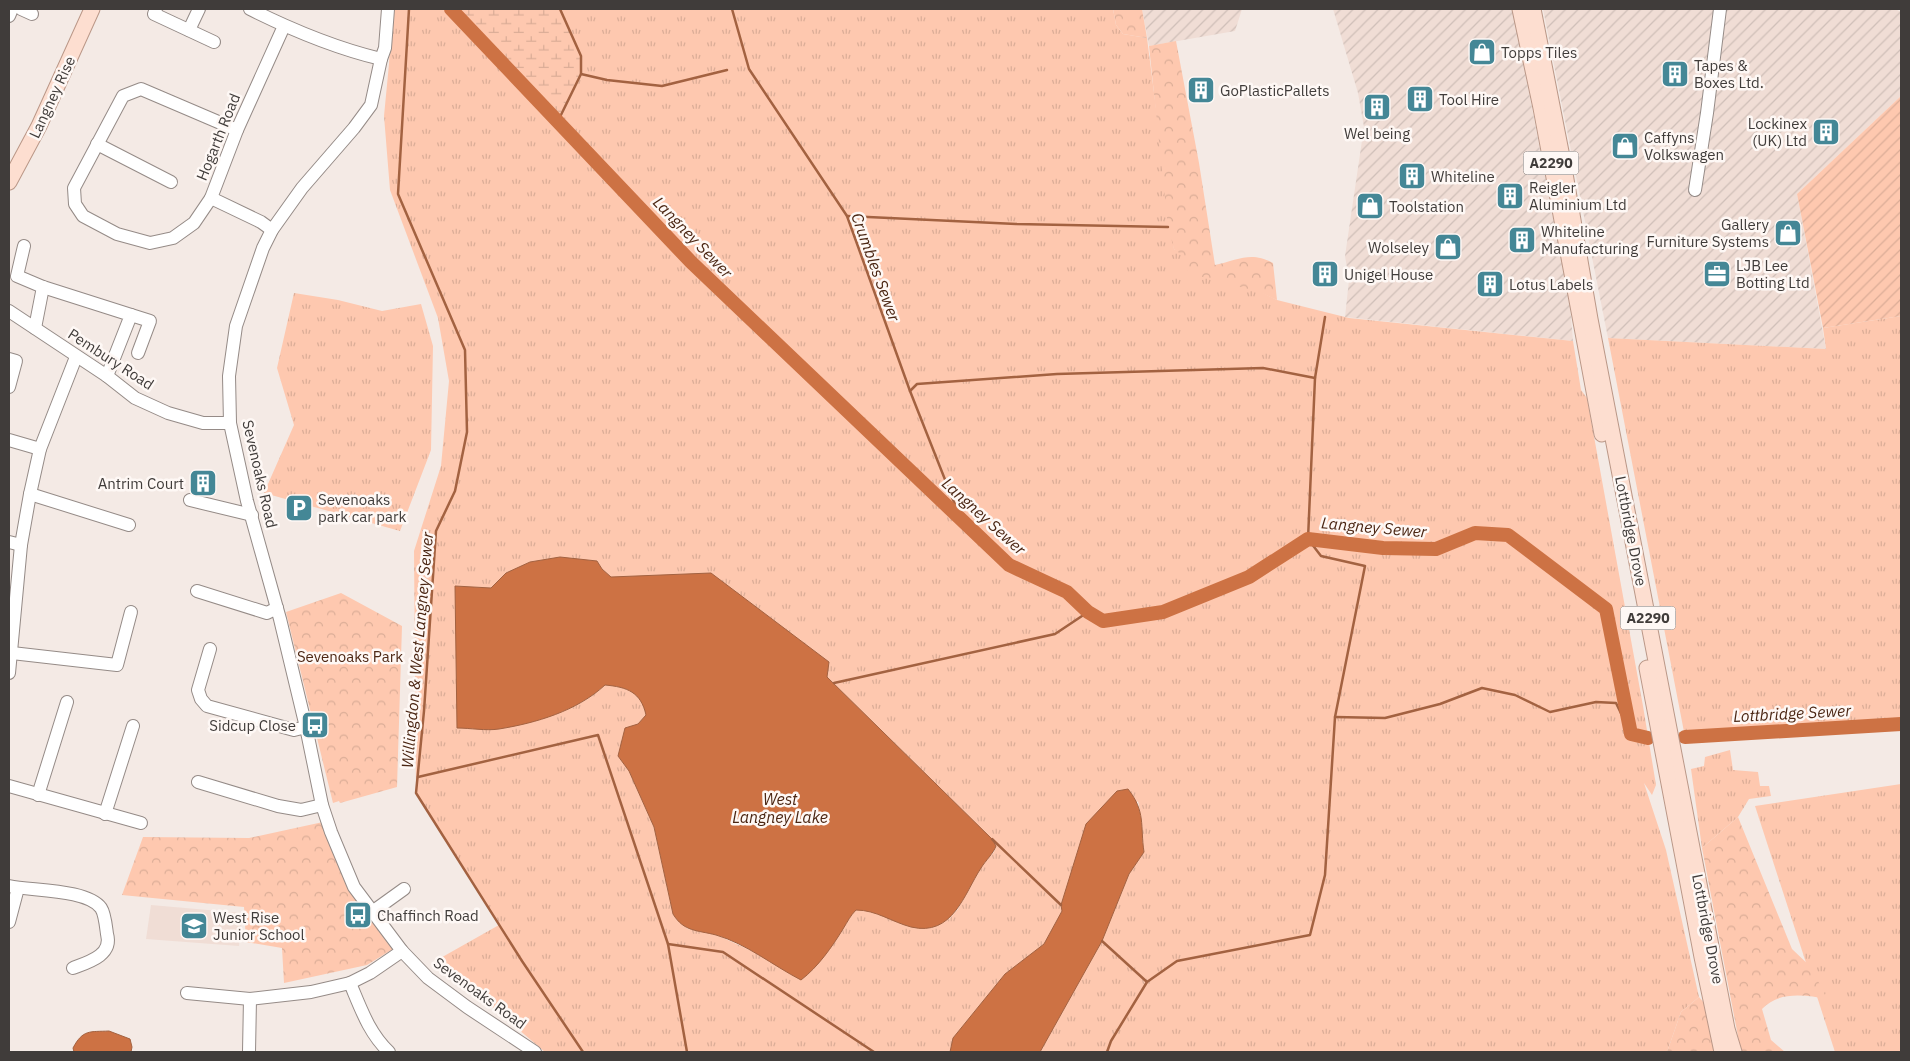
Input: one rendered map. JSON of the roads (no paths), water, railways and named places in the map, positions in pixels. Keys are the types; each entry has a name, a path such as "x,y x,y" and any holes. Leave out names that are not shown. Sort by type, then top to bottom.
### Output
{"main road":[{"name":"Langney Rise","path":"9,182 39,126 92,9"},
{"name":"Lottbridge Drove","path":"1520,9 1542,108 1582,333 1722,1052"},
{"name":"Lottbridge Drove","path":"1533,9 1645,604 1727,1029 1734,1052"}],"street":[{"path":"9,16 12,9"},
{"path":"156,9 154,14 214,42"},
{"path":"189,30 199,9"},
{"path":"250,9 284,26 352,52 381,59"},
{"name":"Sevenoaks Road","path":"388,9 386,48 381,59 371,105 354,128 302,188 272,230 262,248 236,326 229,376 230,423 247,501 277,608 306,728 322,805 330,832 354,887 402,951 428,978 449,995 535,1052"},
{"path":"1694,190 1707,113 1720,9"},
{"name":"Hogarth Road","path":"272,230 261,222 211,198 236,130 284,26"},
{"path":"211,198 194,222 173,238 150,243 118,234 83,216 75,204 74,188 124,96 141,89 236,130"},
{"path":"98,144 171,182"},
{"path":"24,246 17,276 43,287 150,321 138,353"},
{"path":"35,328 43,287"},
{"name":"Pembury Road","path":"9,311 107,376 135,398 168,413 203,423 230,423"},
{"path":"107,376 131,315"},
{"path":"9,673 12,653 15,544 30,494 40,449 76,357"},
{"path":"9,358 16,361 9,388"},
{"path":"9,440 40,449"},
{"path":"30,494 129,525"},
{"path":"190,500 252,515"},
{"path":"197,591 256,611 267,613 277,608"},
{"path":"12,653 117,665 131,612"},
{"path":"210,649 198,690 206,706 294,730 306,728"},
{"path":"38,794 67,702"},
{"path":"105,814 133,726"},
{"path":"198,782 278,806 301,810 322,805"},
{"path":"9,786 141,823"},
{"path":"9,922 13,887 85,896 101,909 109,940 106,950 96,958 73,968"},
{"path":"372,912 404,888"},
{"path":"187,993 250,999 311,992 350,983 370,973 402,951"},
{"path":"350,983 373,1034 389,1052"},
{"path":"249,1052 250,999"}],"water":[{"name":"West Langney Lake","path":"560,557 597,561 602,569 611,577 711,573 829,662 827,677 992,839 996,846 962,901 947,920 937,926 925,928 911,927 877,914 856,910 824,956 801,980 749,949 716,935 686,927 673,914 654,827 629,771 618,756 625,728 638,724 646,715 641,701 632,692 620,687 605,685 569,709 541,719 494,730 457,728 455,586 491,588 506,573 530,562"},
{"path":"1128,789 1134,797 1140,812 1144,852 1129,874 1102,941 1040,1052 950,1052 953,1038 1005,974 1044,944 1062,911 1061,905 1086,824 1117,791"},
{"path":"109,1031 130,1039 131,1052 74,1052 73,1048 80,1037 92,1032"}],"waterway":[{"name":"Willingdon & West Langney Sewer","path":"409,9 398,194 465,350 467,432 455,491 436,531 424,711 416,793 522,961 583,1052"},
{"name":"Langney Sewer","path":"451,9 691,262 1009,565 1067,592 1088,612 1103,621 1163,612 1249,577 1308,539 1383,548 1436,549 1475,533 1508,535 1606,609 1631,734 1648,738"},
{"path":"558,121 581,74 581,56 560,9"},
{"name":"Crumbles Sewer","path":"732,9 749,69 847,216 910,391 961,520"},
{"path":"581,74 607,80 662,86 727,70"},
{"path":"847,216 1016,224 1168,227"},
{"path":"1107,1052 1111,1041 1147,982 1177,961 1310,935 1325,875 1335,717 1365,566 1321,556 1308,539 1315,378 1325,317"},
{"path":"910,391 917,384 1057,374 1263,368 1315,378"},
{"path":"834,683 1055,634 1088,612"},
{"path":"1335,717 1385,718 1440,704 1482,688 1515,695 1550,712 1596,702 1616,703 1631,734"},
{"name":"Lottbridge Sewer","path":"1685,737 1901,724"},
{"path":"418,777 598,735 668,944 687,1052"},
{"path":"992,839 1061,905"},
{"path":"1102,941 1147,982"},
{"path":"668,944 723,952 874,1052"}],"place":[{"name":"Topps Tiles","path":"1482,52"},
{"name":"Tapes & Boxes Ltd.","path":"1675,74"},
{"name":"GoPlasticPallets","path":"1201,90"},
{"name":"Tool Hire","path":"1420,99"},
{"name":"Wel being","path":"1377,107"},
{"name":"Lockinex (UK) Ltd","path":"1826,132"},
{"name":"Caffyns Volkswagen","path":"1625,146"},
{"name":"Whiteline","path":"1412,176"},
{"name":"Reigler Aluminium Ltd","path":"1510,196"},
{"name":"Toolstation","path":"1370,206"},
{"name":"Gallery Furniture Systems","path":"1788,233"},
{"name":"Whiteline Manufacturing","path":"1522,240"},
{"name":"Wolseley","path":"1448,247"},
{"name":"Unigel House","path":"1325,274"},
{"name":"LJB Lee Botting Ltd","path":"1717,274"},
{"name":"Lotus Labels","path":"1490,284"},
{"name":"Antrim Court","path":"203,483"},
{"name":"Sevenoaks park car park","path":"299,508"},
{"name":"Sidcup Close","path":"315,725"},
{"name":"Chaffinch Road","path":"358,915"},
{"name":"West Rise Junior School","path":"194,926"}],"park label":[{"name":"Sevenoaks Park","path":"350,656"}]}
